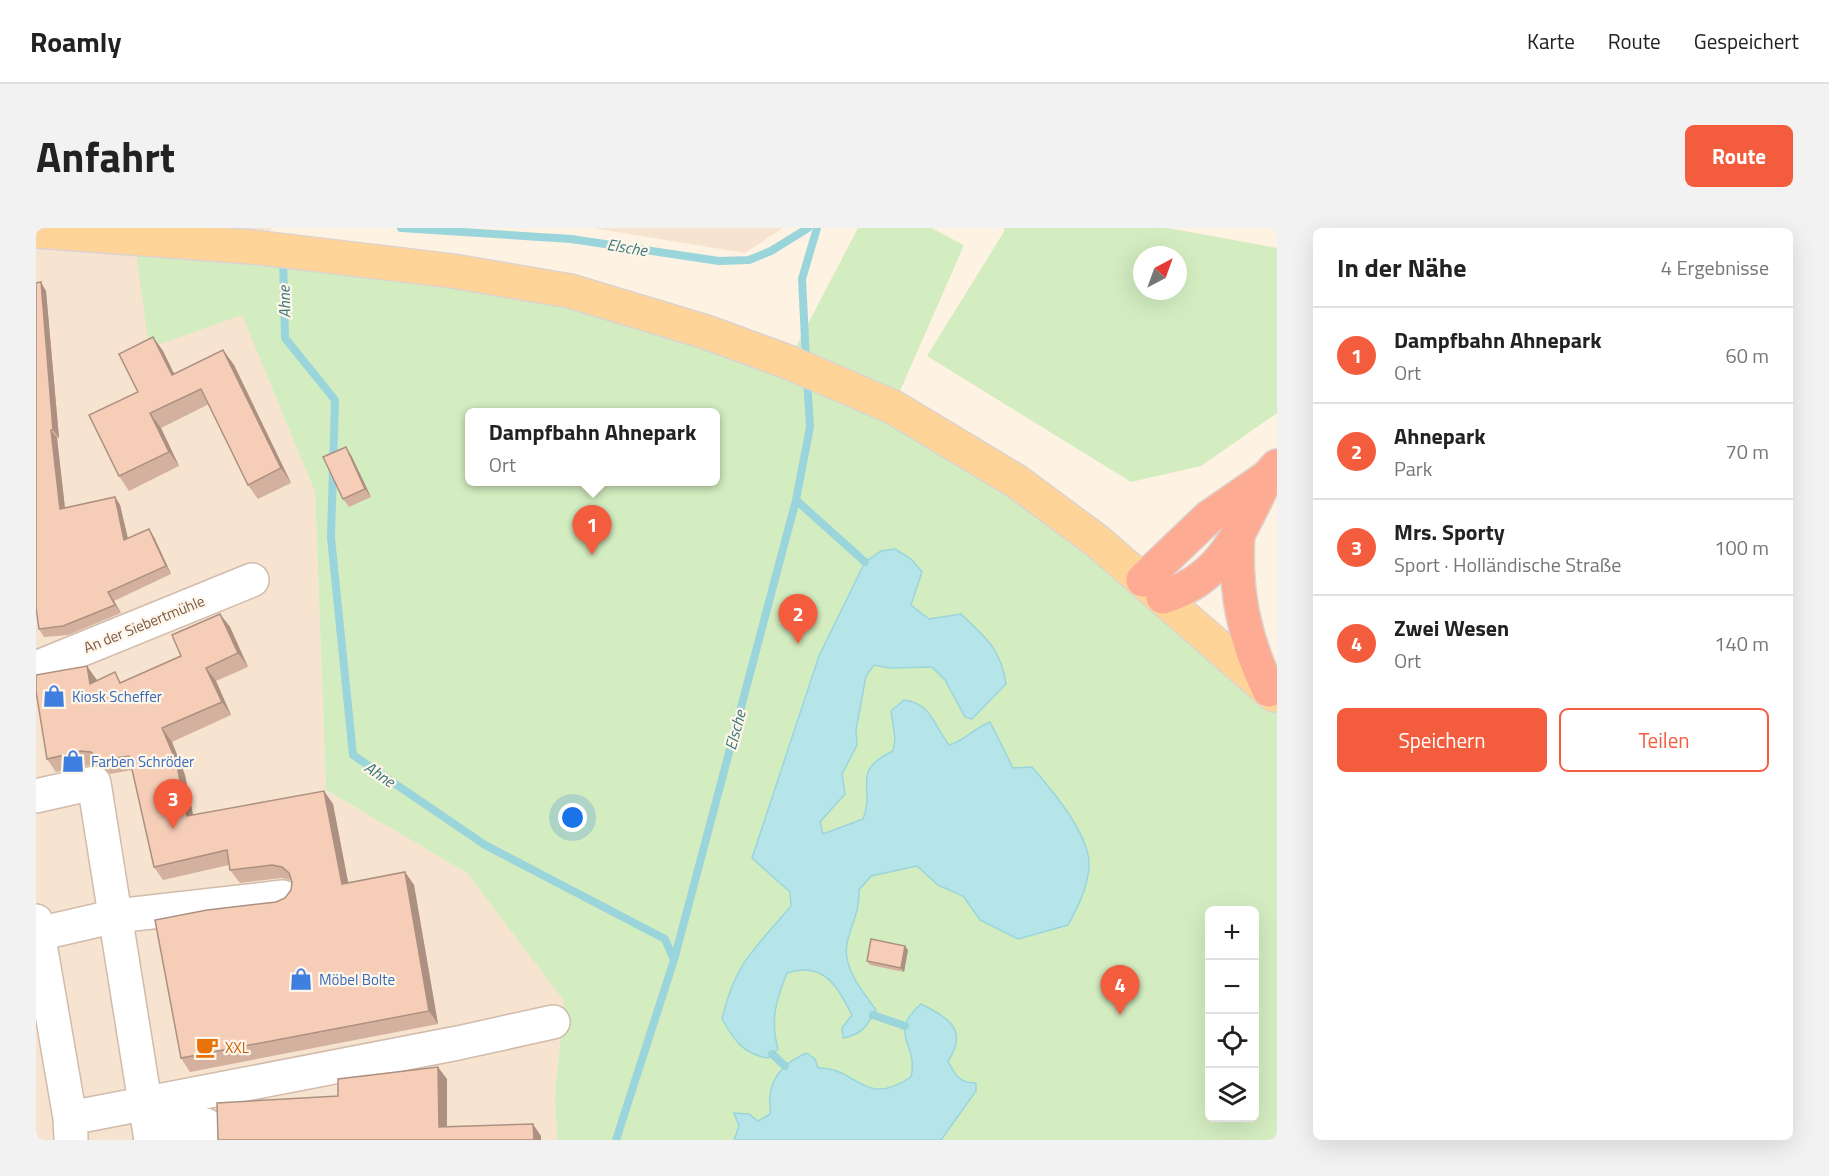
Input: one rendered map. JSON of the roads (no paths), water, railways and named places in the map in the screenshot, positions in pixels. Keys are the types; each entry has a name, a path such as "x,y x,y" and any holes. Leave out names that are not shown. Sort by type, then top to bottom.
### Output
{"highway":[{"path":"1153,589 1209,518 1272,471"},
{"path":"1153,589 1203,579 1217,566 1272,471"},
{"path":"1238,533 1237,584 1246,637 1273,694"}],"main road":[{"path":"49,230 252,247 453,271 570,291 706,332 789,362 893,407 1016,481 1097,541 1273,694"}],"street":[{"name":"An der Siebertmühle","path":"36,668 252,580"},
{"path":"36,796 94,783 149,1125"},
{"path":"207,1140 206,1125 71,1129 37,928 116,916 283,897"},
{"path":"149,1125 458,1043 553,1022"}],"water":[{"path":"895,549 911,559 922,572 911,605 929,619 961,614 991,645 1004,672 1006,684 972,719 965,717 945,680 932,667 889,668 874,665 866,676 856,730 857,745 842,774 845,794 820,822 823,834 863,819 868,773 872,766 893,751 895,739 891,711 904,700 913,702 926,710 949,745 960,741 990,722 1013,768 1032,767 1060,801 1078,828 1088,856 1089,868 1084,891 1068,925 1018,939 980,920 963,896 938,885 917,866 871,876 859,890 857,909 846,949 854,977 876,1010 860,1032 843,1038 842,1028 852,1015 835,986 820,973 811,970 787,973 775,1010 774,1029 778,1049 768,1058 759,1056 740,1045 722,1019 733,983 740,970 748,957 791,906 790,892 752,858 819,656 865,562 881,551"},
{"path":"921,1004 940,1014 952,1026 956,1033 956,1041 948,1061 958,1077 965,1082 976,1083 976,1091 941,1140 734,1140 739,1126 734,1113 749,1114 758,1121 770,1114 771,1087 778,1074 788,1064 807,1053 815,1059 818,1068 843,1073 871,1088 882,1089 895,1086 911,1077 911,1055 905,1031 911,1015"}],"waterway":[{"name":"Elsche","path":"401,228 571,239 719,261 749,260 771,251 808,228"},
{"name":"Elsche","path":"806,360 802,279 817,228"},
{"name":"Ahne","path":"283,258 285,338 335,400 331,538 353,755 485,845 665,939 674,960 616,1140"},
{"name":"Elsche","path":"807,379 810,427 796,500 865,562"},
{"name":"Elsche","path":"674,960 796,500"},
{"path":"873,1015 905,1026"},
{"path":"772,1054 785,1066"}],"place":[{"name":"Dampfbahn Ahnepark","path":"592,555"},
{"name":"Ahnepark","path":"798,644"},
{"name":"Kiosk Scheffer","path":"54,696"},
{"name":"Farben Schröder","path":"73,761"},
{"name":"Mrs. Sporty","path":"173,829"},
{"name":"Möbel Bolte","path":"301,979"},
{"name":"Zwei Wesen","path":"1120,1015"},
{"name":"XXL","path":"207,1047"}]}
